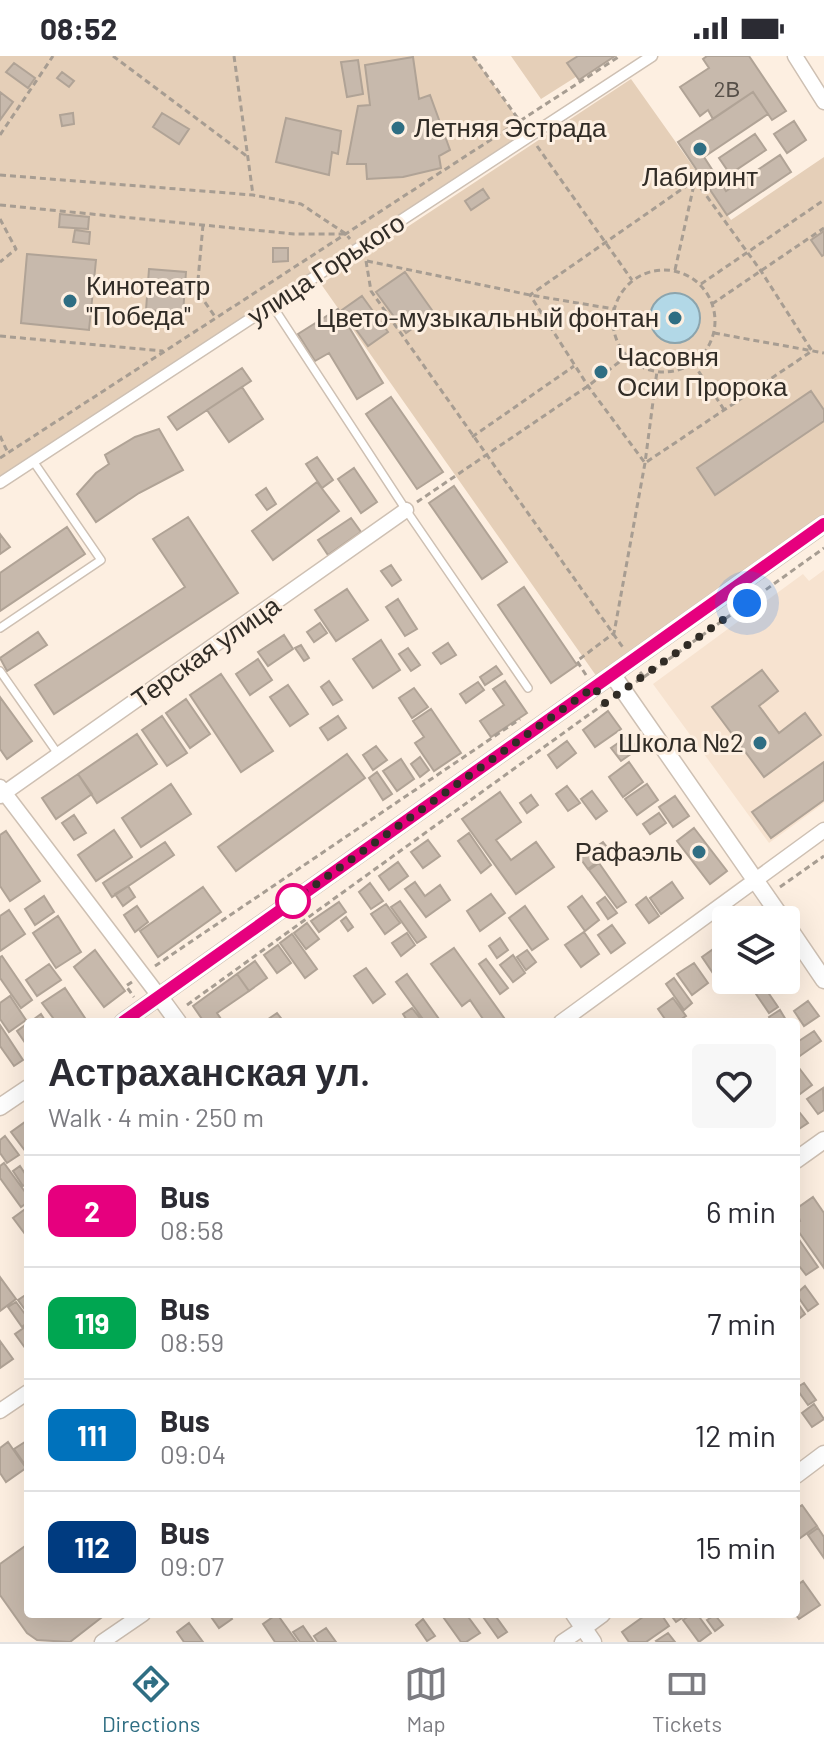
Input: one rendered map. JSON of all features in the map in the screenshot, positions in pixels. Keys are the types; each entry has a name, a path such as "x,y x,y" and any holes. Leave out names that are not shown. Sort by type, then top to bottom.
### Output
{"street":[{"name":"улица Горького","path":"0,483 652,56"},
{"path":"795,56 824,102"},
{"name":"Терская улица","path":"1,794 406,510"},
{"path":"128,1018 824,524"},
{"path":"612,674 774,906"},
{"path":"1,794 176,1018"},
{"path":"566,1018 824,830"},
{"path":"800,944 824,980"},
{"path":"0,1107 24,1091"},
{"path":"800,1157 824,1140"},
{"path":"0,1411 24,1395"},
{"path":"800,1472 824,1454"},
{"path":"102,1642 137,1618"},
{"path":"562,1642 578,1621 593,1642"}],"lane":[{"path":"272,305 406,510 528,688"},
{"path":"0,628 101,560 33,461"},
{"path":"0,671 59,756"}],"path":[{"path":"0,135 53,56"},
{"path":"113,56 248,157"},
{"path":"234,56 253,195"},
{"path":"473,56 520,122"},
{"path":"0,458 620,56"},
{"path":"529,135 632,280"},
{"path":"0,175 253,195 301,204 346,234 357,248"},
{"path":"530,295 695,180"},
{"path":"695,180 761,271 812,351"},
{"path":"675,271 695,180"},
{"path":"701,284 824,200"},
{"path":"0,205 294,234 346,234"},
{"path":"0,219 16,249 0,262"},
{"path":"203,225 197,291 216,318"},
{"path":"712,304 824,228"},
{"path":"614,309 366,261 371,291 484,455 644,677"},
{"path":"651,271 675,271 701,284 712,304 714,333 708,347 693,363 677,370 657,371 636,364 627,356 615,336 614,309 632,280 651,271"},
{"path":"530,295 588,386 645,463"},
{"path":"714,333 824,353"},
{"path":"0,336 165,351"},
{"path":"645,463 812,351"},
{"path":"406,510 627,356"},
{"path":"693,363 725,411"},
{"path":"472,437 575,366"},
{"path":"605,703 577,661 614,633 645,463 657,371"},
{"path":"0,436 8,453"},
{"path":"176,1018 605,703 824,548"},
{"path":"142,1008 126,986 520,719"},
{"path":"767,896 824,856"}],"shaded area":[{"path":"0,56 473,56 529,135 0,483"},
{"path":"511,56 609,56 541,99"},
{"path":"631,79 731,220 824,157 824,516 597,677 321,284"},
{"name":"Школа №2","path":"824,570 824,803 769,843 653,684 803,574 809,581"}],"water":[{"name":"Цвето-музыкальный фонтан","path":"675,293 692,301 700,318 692,335 675,343 658,335 650,318 658,301"}],"building":[{"path":"578,56 615,56 579,80 567,63"},
{"path":"707,56 749,56 786,111 772,120 753,92 713,119 708,110 700,116 680,87 709,68 703,59"},
{"name":"Летняя Эстрада","path":"413,57 419,99 430,95 450,150 439,156 441,168 403,177 367,179 366,164 347,164 358,106 370,105 365,65"},
{"path":"358,60 363,94 347,97 341,62"},
{"path":"14,63 35,78 28,88 6,72"},
{"path":"62,72 74,81 69,87 57,78"},
{"path":"0,92 13,102 0,120"},
{"name":"Лабиринт","path":"753,92 768,114 704,157 726,191 780,155 791,172 727,215 678,142"},
{"path":"73,113 74,124 62,126 60,115"},
{"path":"162,113 189,129 179,144 153,127"},
{"path":"286,118 341,131 338,154 332,152 329,175 276,162"},
{"path":"794,121 806,140 787,153 774,134"},
{"path":"755,134 766,150 730,174 719,158"},
{"path":"483,189 489,198 471,210 465,201"},
{"path":"60,214 89,217 88,229 59,227"},
{"path":"75,230 90,232 89,244 73,242"},
{"path":"824,231 824,255 822,256 811,240"},
{"path":"273,248 288,248 288,261 273,262"},
{"path":"27,254 96,260 89,330 21,323"},
{"path":"149,269 186,272 183,313 146,310"},
{"path":"405,272 434,313 406,333 376,292"},
{"path":"362,296 388,332 368,346 342,310"},
{"path":"338,309 383,383 357,399 329,353 315,361 298,334"},
{"path":"242,368 251,381 177,430 168,417"},
{"path":"242,387 263,419 229,442 207,410"},
{"path":"811,391 824,410 824,421 715,495 697,468"},
{"path":"391,397 443,472 417,489 366,414"},
{"path":"159,429 183,470 139,493 96,522 77,494 109,464 105,455 135,437"},
{"path":"317,457 333,480 322,488 306,464"},
{"path":"354,468 377,502 361,513 338,479"},
{"path":"317,482 339,511 273,560 252,531"},
{"path":"454,486 507,562 482,579 429,503"},
{"path":"266,488 276,504 267,510 256,495"},
{"path":"188,517 238,593 54,714 35,685 185,587 153,539"},
{"path":"351,518 361,532 328,555 318,540"},
{"path":"67,527 85,554 0,611 0,573"},
{"path":"0,534 10,547 0,554"},
{"path":"391,565 401,580 392,586 381,571"},
{"path":"524,587 577,665 551,683 498,605"},
{"path":"347,589 368,620 336,641 315,610"},
{"path":"398,599 417,629 405,636 386,607"},
{"path":"320,623 327,633 314,642 307,632"},
{"path":"38,632 47,645 7,671 0,658"},
{"path":"284,635 293,649 268,666 258,652"},
{"path":"381,640 400,670 373,688 353,659"},
{"path":"448,643 456,655 441,664 433,653"},
{"path":"301,645 309,658 304,661 295,648"},
{"path":"408,648 420,665 411,671 399,654"},
{"path":"258,659 272,680 250,695 236,674"},
{"path":"496,666 502,674 485,685 480,677"},
{"path":"762,670 778,691 759,706 779,733 805,713 821,735 764,777 712,707"},
{"path":"221,674 273,751 241,772 190,695"},
{"path":"329,681 342,700 333,705 321,687"},
{"path":"505,681 527,713 491,737 480,721 504,705 493,689"},
{"path":"478,682 484,690 466,703 460,694"},
{"path":"288,685 308,714 290,726 270,697"},
{"path":"414,688 428,707 412,718 399,698"},
{"path":"0,697 32,741 7,759 0,749"},
{"path":"186,699 210,734 190,748 166,713"},
{"path":"431,709 461,753 434,771 415,743 424,737 413,721"},
{"path":"608,711 621,729 595,747 583,730"},
{"path":"162,716 187,753 167,766 142,730"},
{"path":"338,716 346,728 328,740 320,728"},
{"path":"137,734 157,764 97,803 78,774"},
{"path":"628,736 638,749 621,761 611,748"},
{"path":"567,741 576,753 557,768 548,755"},
{"path":"376,746 387,760 373,770 363,755"},
{"path":"347,754 365,778 236,871 218,847"},
{"path":"420,757 429,770 420,777 411,764"},
{"path":"401,759 414,779 397,791 383,771"},
{"path":"629,762 643,782 623,797 609,777"},
{"path":"824,762 824,800 771,838 752,812"},
{"path":"377,772 392,794 383,800 369,778"},
{"path":"78,774 92,794 56,819 42,798"},
{"path":"171,784 191,814 141,847 122,818"},
{"path":"647,784 658,800 637,815 625,799"},
{"path":"567,786 580,803 568,811 556,794"},
{"path":"592,791 607,811 596,819 581,799"},
{"path":"500,792 521,822 496,840 511,860 536,842 554,867 516,894 462,819"},
{"path":"531,795 538,805 527,813 520,803"},
{"path":"675,796 689,816 673,827 659,807"},
{"path":"659,813 666,823 650,834 643,824"},
{"path":"74,815 86,833 74,840 62,823"},
{"path":"694,828 727,871 710,884 677,841"},
{"path":"114,830 132,857 96,881 78,855"},
{"path":"6,831 40,881 10,901 0,886 0,835"},
{"path":"469,833 491,865 481,873 458,841"},
{"path":"428,840 440,856 423,868 411,852"},
{"path":"165,842 174,855 112,897 103,883"},
{"path":"603,842 611,852 588,869 580,858"},
{"path":"398,862 408,876 389,890 379,876"},
{"path":"599,863 626,902 617,908 589,870"},
{"path":"415,882 425,896 440,885 450,900 426,917 405,889"},
{"path":"672,882 683,898 661,914 650,898"},
{"path":"370,883 383,901 371,909 359,892"},
{"path":"128,886 135,897 123,906 115,894"},
{"path":"203,887 221,912 158,957 140,931"},
{"path":"491,894 505,913 480,931 467,911"},
{"path":"44,896 54,912 35,925 25,909"},
{"path":"582,896 599,920 585,931 568,907"},
{"path":"605,897 617,913 608,919 597,903"},
{"path":"646,897 659,916 649,923 636,905"},
{"path":"400,901 426,937 417,943 391,907"},
{"path":"339,902 346,912 319,932 311,921"},
{"path":"386,904 400,923 385,934 371,914"},
{"path":"137,906 148,922 135,932 124,915"},
{"path":"525,906 548,939 532,950 509,918"},
{"path":"9,910 25,934 0,951 0,916"},
{"path":"58,916 81,952 56,968 33,933"},
{"path":"346,917 353,927 348,931 341,921"},
{"path":"307,923 319,939 306,949 294,933"},
{"path":"612,925 625,943 611,953 598,935"},
{"path":"584,932 599,954 581,967 565,945"},
{"path":"407,933 415,945 401,956 392,943"},
{"path":"292,934 317,969 305,978 280,943"},
{"path":"500,938 508,950 497,958 489,946"},
{"path":"278,945 291,963 277,973 264,955"},
{"path":"454,948 504,1018 482,1018 470,1000 462,1006 431,964"},
{"path":"95,950 125,991 104,1007 74,967"},
{"path":"527,950 536,962 526,970 517,957"},
{"path":"712,950 712,972 702,957"},
{"path":"513,955 525,973 513,982 500,965"},
{"path":"2,956 32,1000 21,1008 0,978"},
{"path":"486,959 508,988 500,994 479,964"},
{"path":"255,961 267,978 249,991 237,974"},
{"path":"694,963 708,983 692,995 677,974"},
{"path":"49,964 61,980 37,996 26,980"},
{"path":"366,968 385,994 373,1003 354,976"},
{"path":"237,974 249,991 217,1013 220,1018 201,1018 193,1006"},
{"path":"407,974 438,1018 422,1018 396,982"},
{"path":"674,978 692,1003 684,1010 666,984"},
{"path":"65,988 84,1018 53,1018 42,1003"},
{"path":"756,994 769,994 778,1007 769,1013"},
{"path":"10,996 25,1018 9,1032 0,1019 0,1003"},
{"path":"673,998 686,1016 664,1018 658,1009"},
{"path":"808,1001 819,1016 804,1026 794,1011"},
{"path":"412,1008 420,1018 406,1018 403,1014"},
{"path":"780,1010 785,1018 770,1018"},
{"path":"0,1025 23,1060 14,1066 0,1046"},
{"path":"24,1026 24,1041 17,1031"},
{"path":"814,1031 821,1041 800,1056 800,1040"},
{"path":"800,1069 812,1085 800,1094"},
{"path":"823,1088 824,1110 818,1114 807,1099"},
{"path":"800,1113 808,1123 800,1128"},
{"path":"24,1123 24,1149 11,1132"},
{"path":"5,1136 19,1155 7,1163 0,1153 0,1140"},
{"path":"4,1163 24,1190 24,1205 21,1207 0,1178 0,1166"},
{"path":"20,1166 24,1172 24,1185 23,1186 13,1171"},
{"path":"813,1197 824,1213 824,1268 800,1234 800,1206"},
{"path":"24,1210 24,1233 13,1218"},
{"path":"800,1241 818,1267 806,1275 800,1267"},
{"path":"0,1277 16,1299 0,1311"},
{"path":"805,1286 818,1304 808,1311 800,1300 800,1290"},
{"path":"16,1302 24,1313 22,1327 8,1307"},
{"path":"24,1328 24,1346 15,1334"},
{"path":"0,1341 13,1359 0,1368"},
{"path":"804,1383 816,1400 808,1405 800,1394 800,1386"},
{"path":"814,1404 824,1419 812,1427 802,1413"},
{"path":"8,1442 24,1465 24,1469 6,1482 0,1473 0,1448"},
{"path":"24,1443 24,1463 14,1449"},
{"path":"800,1506 817,1526 800,1538"},
{"path":"818,1528 824,1537 824,1558 808,1535"},
{"path":"24,1547 24,1618 101,1618 70,1642 37,1640 27,1633 0,1595 0,1564"},
{"path":"803,1581 820,1605 799,1619 800,1618 800,1583"},
{"path":"212,1618 231,1618 232,1619 219,1628"},
{"path":"271,1618 280,1618 297,1642 275,1642 263,1624"},
{"path":"444,1618 469,1618 480,1633 461,1642"},
{"path":"484,1618 497,1618 507,1632 498,1638"},
{"path":"641,1618 664,1618 669,1626 646,1642 629,1642 622,1632"},
{"path":"700,1618 711,1633 699,1642 683,1620"},
{"path":"717,1618 723,1625 715,1631 707,1620"},
{"path":"423,1619 435,1636 427,1641 416,1625"},
{"path":"189,1623 203,1642 184,1642 177,1632"},
{"path":"303,1626 314,1642 300,1642 293,1632"},
{"path":"326,1628 336,1642 318,1642 314,1636"},
{"path":"668,1633 675,1642 656,1641"}],"bus line":[{"name":"2","path":"129,1018 824,524"}],"place":[{"name":"Летняя Эстрада","path":"398,128"},
{"name":"Лабиринт","path":"700,149"},
{"name":"Кинотеатр \"Победа\"","path":"70,301"},
{"name":"Цвето-музыкальный фонтан","path":"675,318"},
{"name":"Часовня Осии Пророка","path":"601,372"},
{"name":"Школа №2","path":"760,743"},
{"name":"Рафаэль","path":"699,852"}],"route":[{"path":"293,901 287,905 594,687 605,703 747,603"}]}
